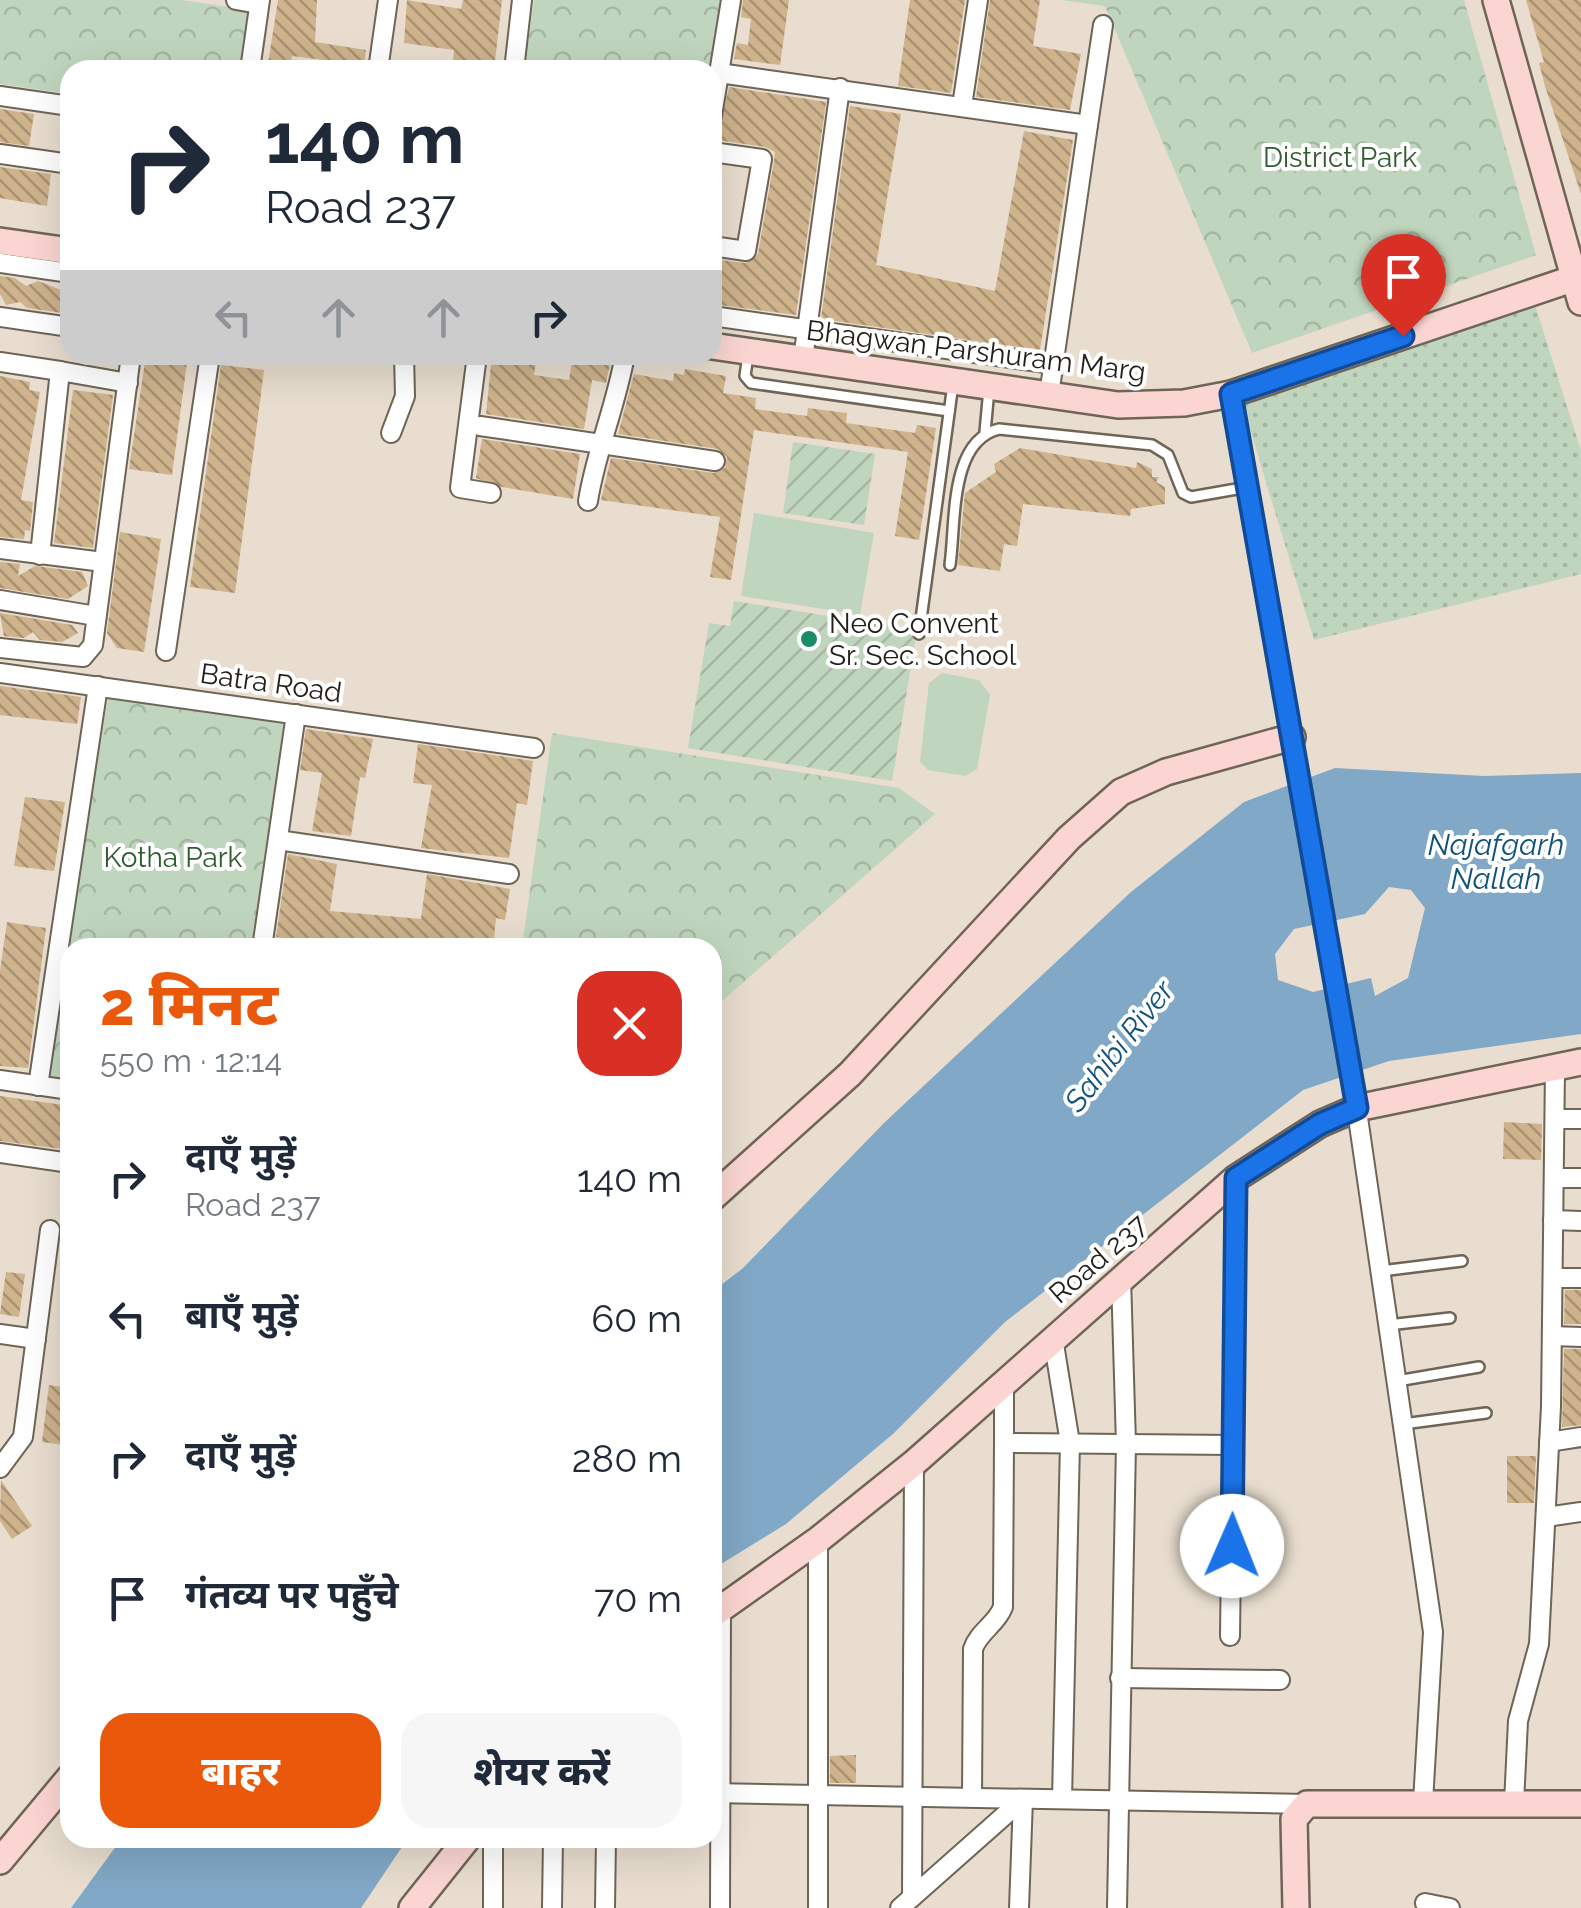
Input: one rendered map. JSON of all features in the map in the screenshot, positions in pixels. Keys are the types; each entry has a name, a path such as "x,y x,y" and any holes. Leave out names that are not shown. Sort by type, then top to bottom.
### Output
{"street":[{"path":"236,0 260,2 251,60"},
{"path":"379,60 388,0"},
{"path":"515,60 522,0"},
{"path":"721,60 731,0"},
{"path":"962,106 978,0"},
{"path":"1496,0 1579,286"},
{"path":"1048,395 1103,25"},
{"path":"722,73 1088,125"},
{"path":"803,359 840,88"},
{"path":"0,96 60,105"},
{"path":"722,153 762,159 746,250 722,247"},
{"path":"0,154 60,163"},
{"path":"0,241 60,250"},
{"path":"0,263 60,271"},
{"name":"Bhagwan Parshuram Marg","path":"722,347 1118,405 1184,403 1231,394 1579,286"},
{"path":"0,317 60,326"},
{"path":"722,317 1053,364"},
{"path":"0,362 128,383"},
{"path":"0,648 83,657 94,645 130,365"},
{"path":"166,650 209,365"},
{"path":"391,434 404,396 404,365"},
{"path":"476,365 460,488 491,492"},
{"path":"588,501 623,365"},
{"path":"40,555 60,371"},
{"path":"1231,394 1357,1108 1433,1632 1423,1802"},
{"path":"480,426 715,462"},
{"path":"0,549 103,562"},
{"path":"0,600 96,616"},
{"name":"Batra Road","path":"0,672 534,748"},
{"path":"60,938 98,686"},
{"path":"263,938 296,714"},
{"path":"722,1189 850,1074 1069,838 1120,792 1166,772 1294,750"},
{"path":"278,840 508,874"},
{"path":"38,1086 60,939"},
{"name":"Road 237","path":"722,1608 818,1540 914,1462 1236,1178 1320,1124 1357,1108 1581,1062"},
{"path":"1514,1804 1518,1722 1540,1644 1552,1336 1555,1068"},
{"path":"0,1080 60,1089"},
{"path":"1554,1118 1581,1119"},
{"path":"0,1153 60,1162"},
{"path":"1230,1636 1236,1178"},
{"path":"1554,1178 1581,1178"},
{"path":"1553,1220 1581,1221"},
{"path":"0,1468 18,1450 24,1437 50,1230"},
{"path":"1117,1908 1126,1444 1121,1276"},
{"path":"1552,1278 1581,1278"},
{"path":"0,1334 36,1339"},
{"path":"1552,1336 1581,1337"},
{"path":"1053,1338 1070,1443 1062,1800"},
{"path":"972,1798 973,1649 976,1638 998,1621 1003,1607 1004,1382"},
{"path":"1549,1442 1581,1436"},
{"path":"1004,1443 1234,1445"},
{"path":"906,1902 914,1796 914,1462"},
{"path":"1546,1516 1581,1512"},
{"path":"818,1540 818,1908"},
{"path":"1120,1678 1280,1680"},
{"path":"0,1861 60,1789"},
{"path":"722,1793 1307,1804 1581,1804"},
{"path":"906,1902 1023,1798"},
{"path":"1016,1905 1023,1798"},
{"path":"1296,1908 1294,1819 1307,1804"},
{"path":"423,1901 461,1848"},
{"path":"493,1848 493,1908"},
{"path":"552,1908 553,1848"},
{"path":"605,1908 606,1848"},
{"path":"718,1848 720,1908"},
{"path":"1426,1902 1450,1908"}],"lane":[{"path":"748,351 744,376 750,384 949,411"},
{"path":"920,634 953,381"},
{"path":"950,564 966,453 985,432 990,386"},
{"path":"985,432 1000,429 1152,445 1168,455 1183,493 1190,497 1248,486"},
{"path":"1380,1271 1462,1261"},
{"path":"1388,1325 1450,1318"},
{"path":"1396,1381 1478,1367"},
{"path":"1403,1424 1486,1413"}],"green space":[{"path":"0,0 182,0 250,10 242,60 60,60 60,93 0,84"},
{"path":"534,0 722,0 713,60 525,60"},
{"name":"District Park","path":"1061,0 1464,0 1536,255 1252,353 1105,6"},
{"path":"1531,292 1581,451 1581,574 1314,640 1242,403"},
{"path":"793,442 875,454 864,525 783,513"},
{"path":"754,513 874,533 860,615 741,596"},
{"path":"734,601 917,630 892,781 688,748 709,623 730,626"},
{"path":"942,673 979,680 990,695 977,769 965,776 928,770 920,762 929,683"},
{"name":"Kotha Park","path":"108,697 284,721 252,938 69,938"},
{"path":"552,733 899,788 935,814 722,1001 722,938 523,938"},
{"name":"Kotha Park","path":"60,997 60,1080 47,1078"}],"water":[{"path":"1335,768 1484,776 1581,773 1581,1034 1389,1061 1303,1090 1005,1322 894,1433 786,1524 722,1563 722,1284 742,1269 885,1122 1131,892 1244,802","holes":["1389,887 1411,890 1425,908 1408,978 1375,996 1371,978 1313,992 1278,980 1275,954 1294,929 1365,914"]},
{"path":"115,1848 401,1848 361,1908 71,1908"}],"building":[{"path":"278,0 317,0 315,42 366,50 365,60 292,56 291,60 269,60"},
{"path":"407,0 461,9 463,0 502,0 495,60 453,60 454,50 404,43"},
{"path":"743,0 789,0 780,65 734,59 737,43 748,45 751,19 741,17"},
{"path":"910,0 965,0 951,93 898,86"},
{"path":"990,0 1040,0 1033,46 1081,54 1070,110 976,97"},
{"path":"1526,0 1581,0 1581,194 1545,86 1539,63 1544,62"},
{"path":"729,87 826,102 796,315 722,305 722,260 745,263 758,254 775,152 722,141"},
{"path":"850,106 901,114 876,265 995,291 1024,131 1073,140 1040,350 821,319"},
{"path":"0,109 34,114 29,146 0,142"},
{"path":"0,167 51,174 47,206 0,198"},
{"path":"0,276 15,278 26,286 38,281 60,290 60,313 27,308 20,302 6,305 0,294"},
{"path":"145,365 187,365 172,475 129,469"},
{"path":"221,365 264,370 235,593 190,587"},
{"path":"491,365 536,365 534,375 569,380 571,365 610,365 606,383 592,380 584,429 486,414"},
{"path":"685,369 726,376 723,393 756,398 755,409 807,416 808,408 847,413 846,423 915,433 917,425 936,428 919,540 895,536 908,452 754,430 731,580 710,577 720,517 601,500 611,458 713,473 725,468 727,457 718,449 618,434 634,374 673,381 674,373 684,375"},
{"path":"0,376 30,382 29,390 40,392 21,500 33,502 30,531 25,530 24,539 0,537"},
{"path":"73,390 113,395 93,548 54,543"},
{"path":"482,439 580,454 573,499 502,487 476,478"},
{"path":"1020,448 1136,468 1137,462 1152,469 1152,477 1159,477 1156,482 1165,487 1165,504 1131,509 1130,516 1023,504 1017,546 1004,544 1000,571 958,565 965,493 996,472 994,464"},
{"path":"120,532 161,539 144,652 117,648 107,633"},
{"path":"0,562 20,564 18,576 35,566 82,572 88,586 68,599 0,588"},
{"path":"0,613 72,625 78,633 62,642 40,640 33,632 24,638 4,636"},
{"path":"0,686 81,697 77,724 0,715"},
{"path":"306,729 373,739 365,778 360,777 351,836 312,831 322,773 300,770"},
{"path":"418,744 533,761 527,805 517,803 509,858 421,848 432,785 413,783"},
{"path":"25,797 65,802 54,871 14,866"},
{"path":"288,854 337,864 330,911 421,919 427,874 510,889 505,920 496,918 494,938 276,937"},
{"path":"7,922 46,928 28,1068 0,1066 0,971"},
{"path":"0,1096 60,1105 60,1149 0,1141"},
{"path":"1504,1122 1542,1124 1541,1160 1503,1159"},
{"path":"6,1272 25,1274 19,1317 0,1314"},
{"path":"1565,1290 1581,1290 1581,1324 1564,1324"},
{"path":"1564,1349 1581,1349 1581,1425 1562,1427"},
{"path":"49,1385 60,1387 60,1445 42,1442"},
{"path":"1507,1456 1536,1456 1534,1503 1507,1503"},
{"path":"1,1480 32,1526 12,1539 0,1521"},
{"path":"856,1755 856,1783 830,1783 830,1756"}],"place":[{"name":"Neo Convent Sr. Sec. School","path":"809,639"}],"route":[{"path":"1232,1546 1236,1178 1320,1124 1357,1108 1231,394 1403,336"}],"water label":[{"name":"Najafgarh Nallah","path":"1496,861"},
{"name":"Sahibi River","path":"1119,1046"}]}
